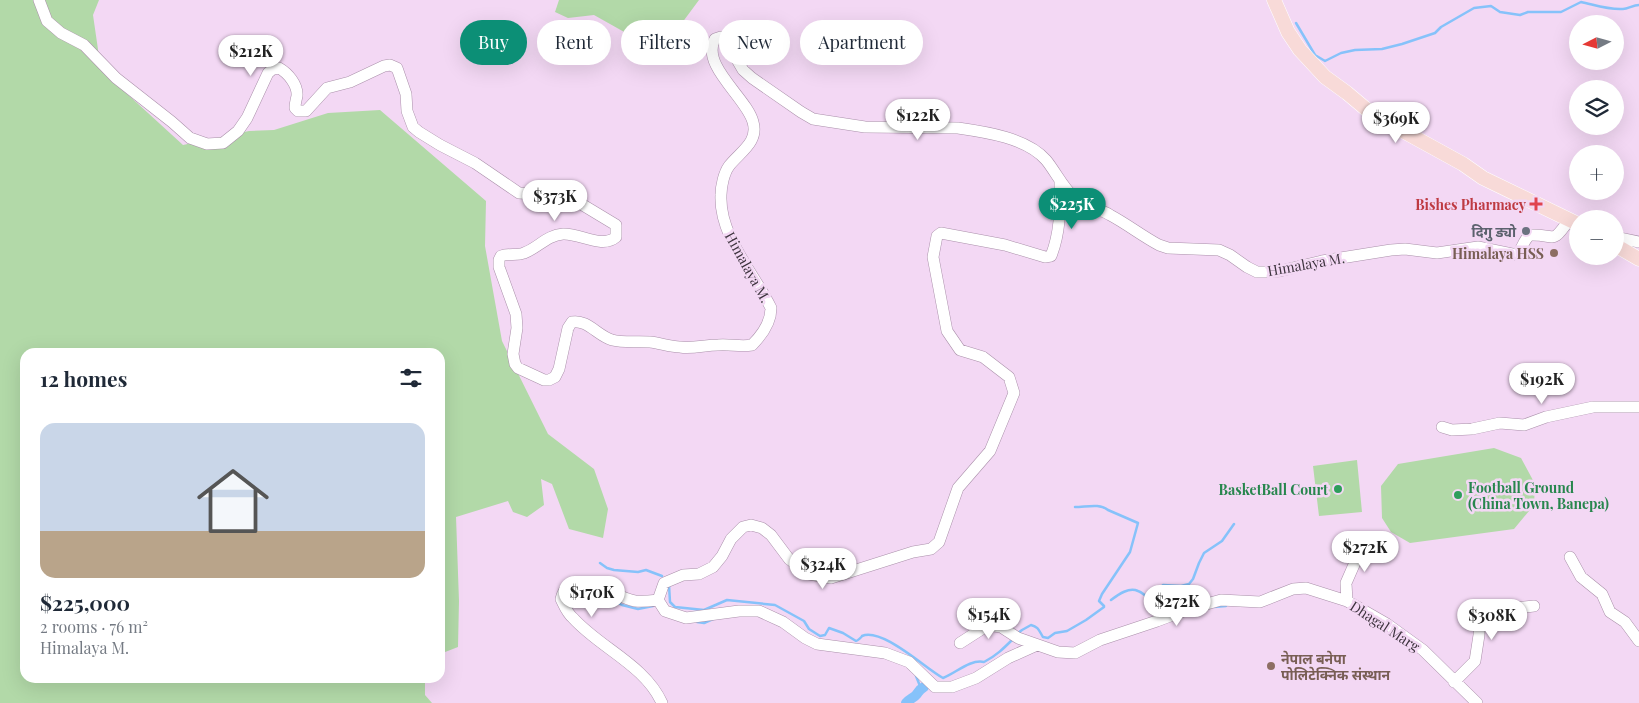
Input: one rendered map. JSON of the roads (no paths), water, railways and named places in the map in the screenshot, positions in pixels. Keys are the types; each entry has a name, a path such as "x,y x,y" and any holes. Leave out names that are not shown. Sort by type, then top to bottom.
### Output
{"main road":[{"path":"1274,0 1288,32 1300,50 1325,77 1372,114 1463,164 1483,178 1569,220"},
{"path":"1624,250 1639,259"}],"street":[{"name":"Himalaya M.","path":"39,0 47,21 61,33 84,44 116,78 190,138 207,144 223,142 238,131 247,118 265,80 273,70 280,68 288,74 297,95 294,101 295,108 301,112 306,111 327,88 350,82 390,65 397,68 404,83 407,111 412,127 440,145 475,163 519,194 534,194 558,190 616,226 616,237 611,241 605,242 563,234 546,239 522,254 501,256 499,260 499,267 516,314 517,328 513,359 521,370 544,380 552,379 559,369 568,328 572,322 578,321 603,337 612,340 659,343 682,348 718,345 745,346 752,344 769,322 771,308 729,235 722,215 720,193 723,180 728,168 747,148 752,140 754,131 753,122 748,112 716,65 712,44 715,38 721,37 726,41 743,70 752,78 801,112 814,118 865,127 958,128 1016,141 1037,151 1076,200 1109,214 1159,245 1168,248 1219,250 1257,272 1280,271 1322,261 1405,249 1437,253 1478,247 1517,255 1530,234 1548,237 1555,236 1569,225"},
{"path":"658,600 664,583 683,575 698,574 713,567 722,556 731,539 743,527 751,525 762,528 771,535 789,559 809,574 831,578 904,555 931,549 939,542 958,488 990,451 1014,393 1009,377 983,357 960,350 947,331 933,257 937,236 942,233 1005,245 1045,257 1051,256 1060,224 1060,180"},
{"path":"1624,239 1639,242"},
{"path":"1442,427 1452,430 1472,429 1500,423 1524,425 1546,417 1593,407 1639,407"},
{"path":"1347,601 1346,582 1360,551 1369,541"},
{"path":"1570,557 1581,577 1602,594 1610,612 1625,622 1639,641"},
{"path":"658,600 646,602 633,601 588,583 571,584 563,589 561,598 572,618 633,666 657,692 662,703"},
{"name":"Dhagal Marg","path":"960,643 988,626 1001,627 1018,638 1037,645 1058,652 1075,653 1100,640 1189,609 1221,600 1260,602 1293,589 1306,588 1347,601 1387,624 1423,650 1454,682 1478,703"},
{"path":"658,600 665,611 686,618 739,611 758,611 783,622 817,644 885,653 909,662 935,687 952,687 976,678 1008,658 1037,645"},
{"path":"1454,682 1475,660 1480,635 1480,612 1534,606"}],"waterway":[{"path":"1296,23 1315,55 1325,61 1341,53 1355,50 1382,49 1435,33 1441,27 1474,8 1491,6 1500,12 1520,15 1528,12 1561,12 1581,2 1617,9 1639,5"},
{"path":"1075,507 1101,507 1138,523 1130,552 1099,601 1104,606"},
{"path":"1111,600 1121,593 1135,590 1149,598 1157,593 1163,585 1181,586 1189,584 1204,553 1222,541 1234,524"},
{"path":"600,563 614,570 638,572 646,570 662,576"},
{"path":"669,585 670,602 675,607 704,610 727,600 775,605 804,621 809,629 820,636 825,635 829,628 843,633 856,641 862,636 871,635 881,638 904,650 943,678 968,664 988,660 1000,652 1013,639"},
{"path":"584,591 607,597 622,605 638,609 653,606"},
{"path":"1214,607 1226,606"},
{"path":"1018,633 1031,625 1037,628 1043,637 1048,638 1055,633 1067,631 1104,607"},
{"path":"697,622 704,623 713,619"},
{"path":"916,676 920,686 924,687"},
{"path":"906,703 924,687"}],"place":[{"name":"Bishes Pharmacy","path":"1536,204"},
{"name":"दिगु ड्यो","path":"1526,231"},
{"name":"Himalaya HSS","path":"1554,253"},
{"name":"BasketBall Court","path":"1338,489"},
{"name":"Football Ground (China Town, Banepa)","path":"1458,495"},
{"name":"नेपाल बनेपा पोलिटेक्निक संस्थान","path":"1271,666"}]}
